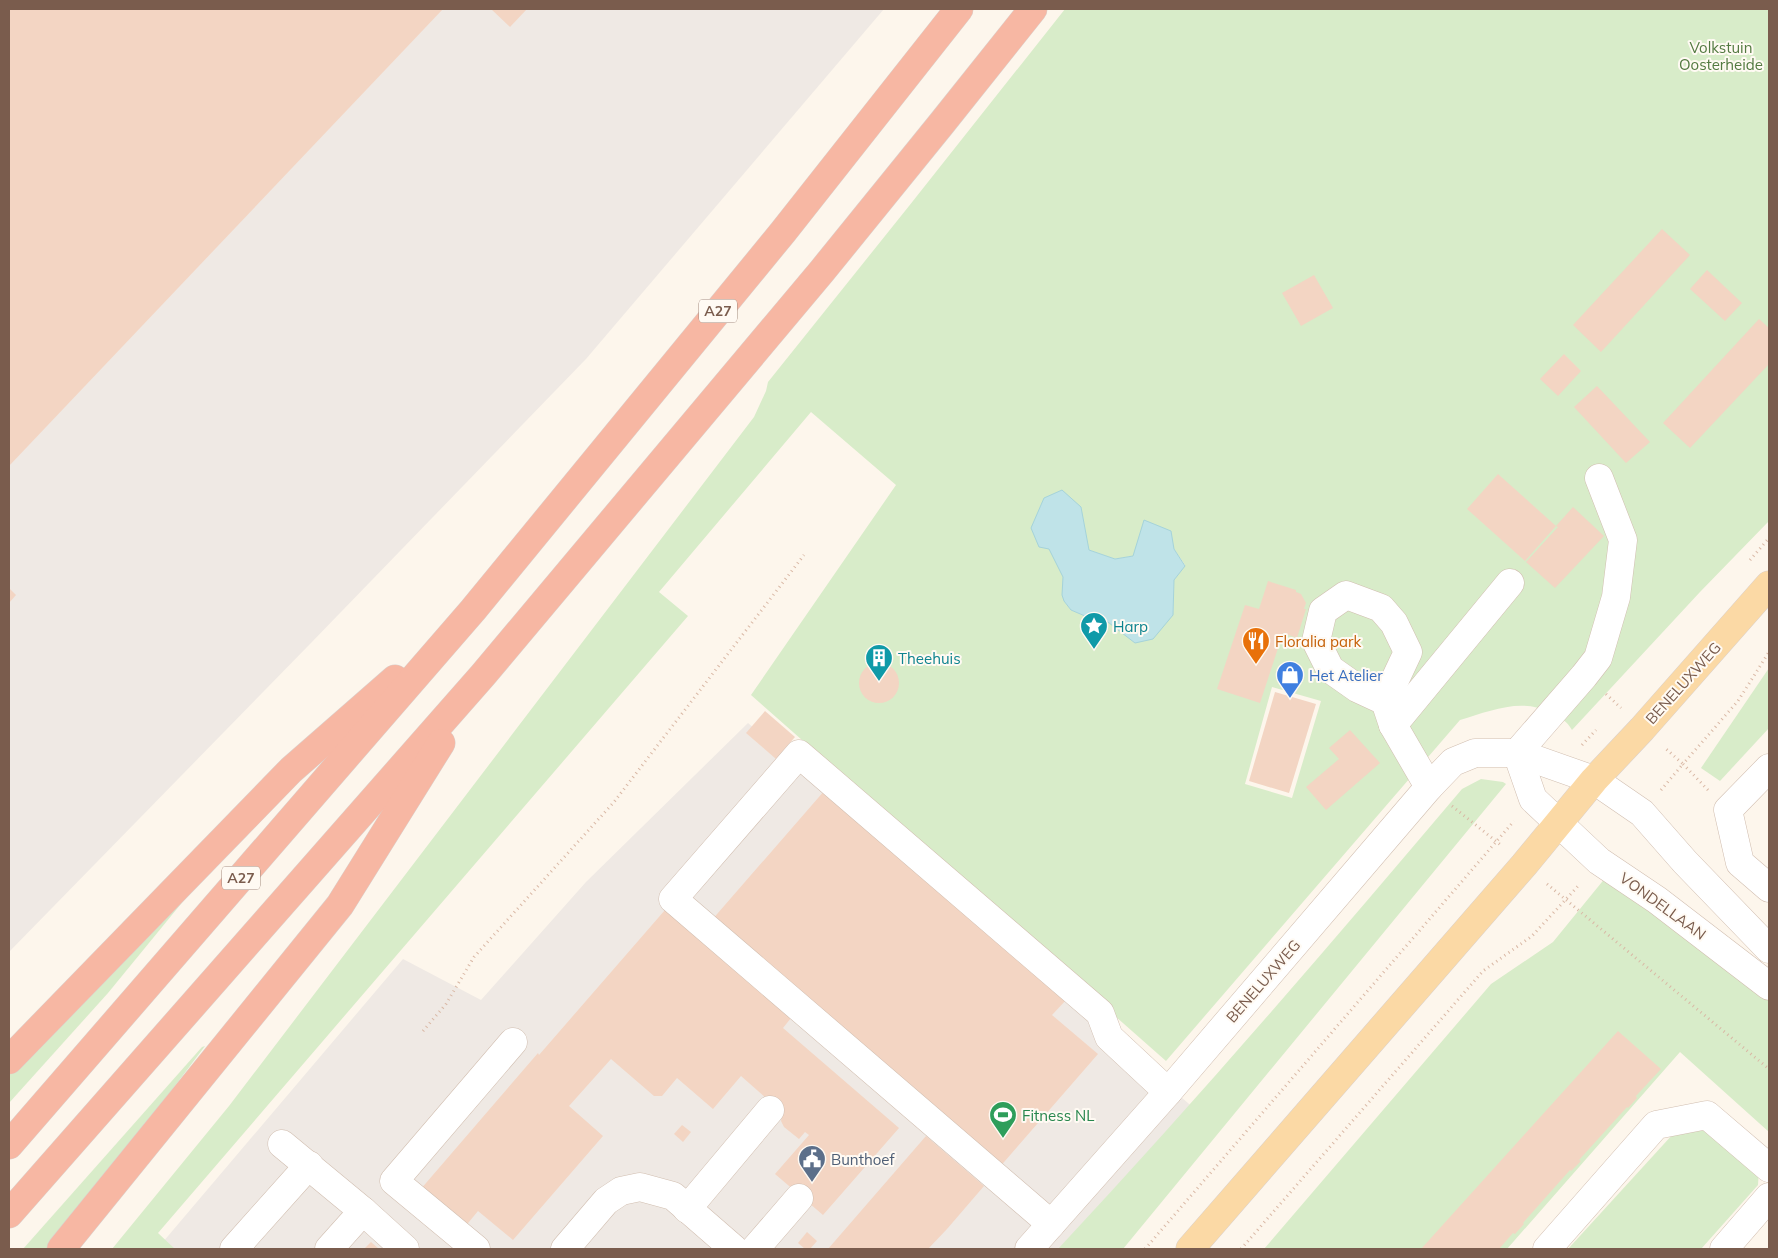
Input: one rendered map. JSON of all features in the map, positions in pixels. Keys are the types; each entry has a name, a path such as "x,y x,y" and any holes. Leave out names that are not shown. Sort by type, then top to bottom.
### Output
{"highway":[{"name":"A27","path":"9,1146 473,610 783,232 959,9"},
{"path":"9,1214 483,676 828,263 1033,9"},
{"name":"A27","path":"9,1060 290,770 473,610"},
{"path":"61,1249 340,905 483,676"}],"main road":[{"name":"BENELUXWEG","path":"1190,1249 1524,865 1594,780 1642,729 1769,585"}],"street":[{"path":"1558,823 1533,799 1517,753 1598,658 1616,597 1622,540 1599,478"},
{"path":"1429,787 1389,713 1510,583"},
{"name":"BENELUXWEG","path":"1029,1249 1168,1092 1429,787 1453,762 1475,753 1517,753 1594,780"},
{"path":"1051,1224 673,899 800,754 1100,1012 1109,1037 1168,1092"},
{"path":"1769,768 1728,810 1740,863 1769,888"},
{"path":"1594,780 1642,812 1685,862 1769,949"},
{"name":"VONDELLAAN","path":"1558,823 1599,861 1657,900 1769,986"},
{"path":"476,1249 394,1181 513,1042"},
{"path":"687,1209 770,1110"},
{"path":"1547,1249 1656,1125 1707,1115 1769,1168"},
{"path":"282,1144 363,1211 405,1249"},
{"path":"234,1249 309,1166"},
{"path":"565,1249 606,1201 621,1191 640,1187 673,1196 734,1249"},
{"path":"1724,1249 1769,1197"},
{"path":"755,1249 799,1198"},
{"path":"329,1249 363,1211"}],"path":[{"path":"1750,560 1769,538"},
{"path":"423,1031 446,1004 474,957 614,802 804,555"},
{"path":"1683,764 1738,701 1769,652"},
{"path":"1612,713 1626,699"},
{"path":"1561,767 1600,726"},
{"path":"1429,787 1496,841"},
{"path":"1145,1249 1533,799"},
{"path":"1241,1249 1483,971 1532,936 1567,900 1769,1069"}],"shaded area":[{"path":"9,9 884,9 586,359 9,952"},
{"path":"748,723 1203,1116 1084,1249 157,1249 403,959 481,1000 586,882"}],"green space":[{"name":"Volkstuin Oosterheide","path":"1065,9 1769,9 1769,521 1700,592 1572,730 1558,716 1540,708 1529,706 1506,707 1460,720 1166,1061 751,695 896,485 811,412 659,592 688,616 158,1233 175,1249 112,1249 229,1106 754,417 768,382","holes":["1174,549 1185,565 1174,580 1173,615 1118,628 1104,619 1085,616 1071,610 1064,601 1063,577 1089,550 1115,559","1272,687 1321,701 1292,798 1245,784"]},
{"path":"1769,668 1769,728 1720,781 1701,768"},
{"path":"1481,779 1506,784 1123,1249 1058,1249 1263,1022 1462,789"},
{"path":"203,877 108,993 9,1103 9,1066"},
{"path":"1606,877 1769,1000 1769,1132 1680,1052 1507,1249 1264,1249 1491,984 1553,942"},
{"path":"205,1046 89,1200 49,1249 23,1249 202,1047"},
{"path":"1698,1119 1759,1170 1758,1185 1701,1249 1568,1249 1684,1122"}],"water":[{"path":"1062,490 1081,507 1089,550 1115,559 1133,556 1144,520 1171,531 1174,549 1185,566 1174,580 1173,615 1153,639 1135,643 1104,619 1085,616 1071,610 1064,601 1062,595 1063,577 1049,549 1039,547 1031,528 1044,498"}],"building":[{"path":"9,9 443,9 9,466"},
{"path":"491,9 527,9 510,27"},
{"path":"1662,229 1690,255 1601,352 1573,325"},
{"path":"1707,270 1742,303 1725,321 1690,289"},
{"path":"1314,275 1333,308 1301,326 1282,293"},
{"path":"1759,319 1769,328 1769,364 1690,448 1663,423"},
{"path":"1564,354 1581,371 1558,396 1540,379"},
{"path":"1597,386 1650,442 1626,463 1574,407"},
{"path":"1498,474 1556,526 1525,561 1467,509"},
{"path":"1573,507 1604,536 1555,588 1526,562 1558,527 1556,526"},
{"path":"1268,581 1296,590 1296,592 1301,594 1306,603 1304,609 1306,609 1297,638 1283,633 1260,703 1217,689 1245,605 1259,609"},
{"path":"9,588 16,595 9,603"},
{"name":"Theehuis","path":"883,663 890,666 896,672 899,683 898,691 890,700 883,703 875,703 868,700 860,691 859,679 862,672 871,664"},
{"path":"1275,692 1316,704 1289,793 1249,781"},
{"path":"765,711 795,737 776,759 746,733"},
{"path":"1350,730 1380,763 1326,810 1306,787 1339,759 1329,748"},
{"path":"825,790 1067,999 1052,1015 1098,1054 998,1169 711,921"},
{"path":"665,910 791,1018 783,1028 899,1128 823,1215 775,1174 809,1135 805,1132 799,1139 784,1127 781,1121 783,1113 741,1076 713,1109 677,1078 662,1096 654,1096 611,1059 569,1106 603,1136 513,1240 478,1211 464,1228 420,1190"},
{"path":"1618,1031 1661,1069 1636,1096 1637,1098 1628,1108 1579,1160 1581,1161 1570,1170 1524,1224 1499,1249 1421,1249"},
{"path":"682,1125 691,1132 683,1142 674,1134"},
{"path":"926,1136 984,1186 947,1229 928,1249 828,1249"},
{"path":"807,1232 817,1241 810,1249 805,1249 798,1243"},
{"path":"371,1242 379,1249 364,1249"}],"place":[{"name":"Harp","path":"1094,650"},
{"name":"Floralia park","path":"1256,665"},
{"name":"Theehuis","path":"879,682"},
{"name":"Het Atelier","path":"1290,699"},
{"name":"Fitness NL","path":"1003,1139"},
{"name":"Bunthoef","path":"812,1183"}]}
